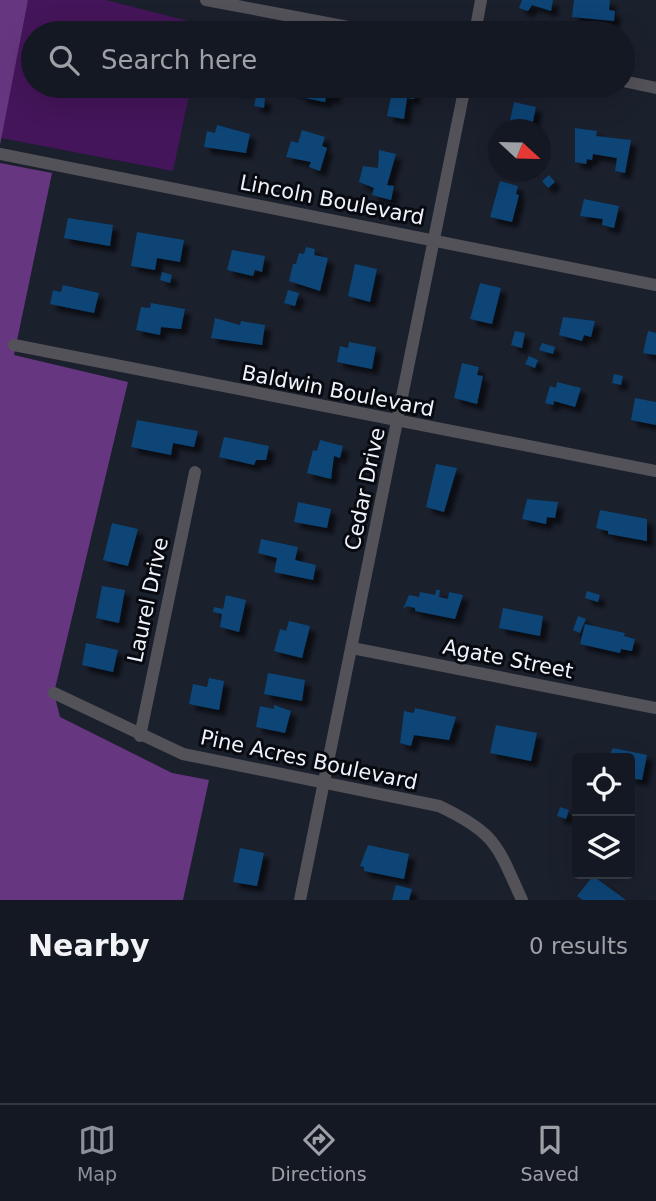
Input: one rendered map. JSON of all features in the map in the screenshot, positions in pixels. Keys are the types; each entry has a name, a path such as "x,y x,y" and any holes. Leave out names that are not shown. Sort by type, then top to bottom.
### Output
{"street":[{"path":"206,0 317,21"},
{"path":"477,21 481,0"},
{"path":"635,84 656,88"},
{"name":"Cedar Drive","path":"300,900 463,98"},
{"name":"Lincoln Boulevard","path":"0,154 656,285"},
{"name":"Baldwin Boulevard","path":"14,345 656,471"},
{"name":"Laurel Drive","path":"140,736 195,472"},
{"name":"Agate Street","path":"352,648 656,708"},
{"name":"Pine Acres Boulevard","path":"54,693 140,736 183,754 439,806 474,823 499,847 522,900"}],"shaded area":[{"path":"0,0 28,0 24,21 21,21 21,36 0,145"},
{"path":"28,0 106,0 188,21 24,21"},
{"path":"21,36 21,98 188,98 173,171 1,138"},
{"path":"0,163 52,173 14,355 128,382 54,693 60,717 172,773 209,780 183,900 0,900"}],"building":[{"path":"522,0 553,0 551,11 532,5 528,11 519,8"},
{"path":"574,0 610,0 609,10 615,11 614,21 572,17"},
{"path":"256,98 265,98 264,108 254,106"},
{"path":"305,98 326,98 325,102"},
{"path":"391,98 407,98 404,119 387,116"},
{"path":"514,102 536,107 533,119 510,119"},
{"path":"217,125 250,134 246,153 204,147 207,131 215,133"},
{"path":"575,128 597,131 596,136 631,140 625,173 615,171 617,158 593,154 592,160 587,159 586,164 575,162"},
{"path":"302,130 325,137 322,146 327,148 320,171 309,167 311,162 286,157 291,141 298,143"},
{"path":"379,150 396,154 387,185 394,186 391,200 372,195 374,188 359,182 363,166 378,168"},
{"path":"551,177 555,182 548,188 543,182 551,182"},
{"path":"500,182 518,186 516,194 519,195 512,222 490,217"},
{"path":"584,199 619,206 614,228 602,225 603,219 580,216"},
{"path":"68,218 113,225 110,246 64,238"},
{"path":"137,232 184,240 180,262 157,258 155,270 131,266"},
{"path":"306,247 315,249 314,255 328,258 320,291 289,281 293,264 296,264 299,253 304,254"},
{"path":"232,250 265,256 262,272 255,270 253,276 227,270"},
{"path":"355,264 377,269 370,302 348,296"},
{"path":"162,272 172,275 170,283 160,280"},
{"path":"480,283 501,288 492,324 470,319"},
{"path":"63,285 99,293 94,313 50,304 53,290 61,292"},
{"path":"288,290 299,293 295,306 284,303"},
{"path":"151,303 185,309 181,329 161,327 160,335 136,330 141,307 150,308"},
{"path":"563,317 595,321 591,337 584,335 582,341 559,335"},
{"path":"215,318 240,325 241,321 265,325 262,345 211,338"},
{"path":"515,331 525,333 522,348 511,345"},
{"path":"648,331 656,333 656,355 643,353"},
{"path":"349,342 376,347 372,369 337,362 340,346 348,348"},
{"path":"542,343 555,347 553,354 539,350"},
{"path":"529,356 538,360 535,368 525,364"},
{"path":"462,363 479,367 477,375 483,376 477,404 454,398"},
{"path":"614,374 623,376 621,385 612,383"},
{"path":"557,382 581,388 575,407 554,401 553,405 545,403 550,386 556,388"},
{"path":"635,398 656,402 656,425 631,420"},
{"path":"137,420 198,431 194,447 173,443 171,455 131,447"},
{"path":"224,437 269,446 266,460 256,460 254,465 219,457"},
{"path":"320,440 343,446 340,458 334,456 331,479 307,473 313,450 317,451"},
{"path":"436,464 457,468 444,512 426,507"},
{"path":"527,499 558,502 555,518 547,517 546,524 522,519"},
{"path":"298,502 331,509 327,528 294,522"},
{"path":"600,510 647,519 647,541 608,534 608,531 596,528"},
{"path":"112,523 138,529 128,566 103,560"},
{"path":"261,539 298,547 295,560 316,565 313,580 274,572 277,558 258,553"},
{"path":"102,586 125,590 119,623 96,618"},
{"path":"436,590 440,590 439,597 448,599 449,592 463,595 455,619 415,611 415,608 407,606 403,609 409,595 419,597 420,592 435,595"},
{"path":"587,591 600,595 598,602 585,598"},
{"path":"226,595 246,600 239,632 220,627 222,614 213,612 214,607 223,609"},
{"path":"503,608 543,616 540,636 499,628"},
{"path":"578,616 586,619 580,633 573,630"},
{"path":"289,621 310,626 302,658 274,651 280,629 286,631"},
{"path":"585,624 625,633 624,636 635,639 632,651 621,649 620,653 580,644"},
{"path":"86,643 118,650 113,672 82,665"},
{"path":"268,673 305,680 302,701 264,694"},
{"path":"209,678 224,681 219,710 189,704 193,684 207,687"},
{"path":"274,705 291,711 285,733 256,727 260,706 274,709"},
{"path":"415,708 456,717 449,740 414,735 411,746 400,743 404,711 414,713"},
{"path":"496,725 537,733 531,761 490,753"},
{"path":"613,748 647,755 642,780 635,779 635,753 610,753"},
{"path":"560,807 569,810 566,819 557,816"},
{"path":"368,845 409,854 404,879 364,871 364,867 360,866"},
{"path":"240,848 264,853 257,886 233,882"},
{"path":"591,879 597,879 626,900 583,900 577,896"},
{"path":"396,885 412,889 409,900 392,900"}]}
